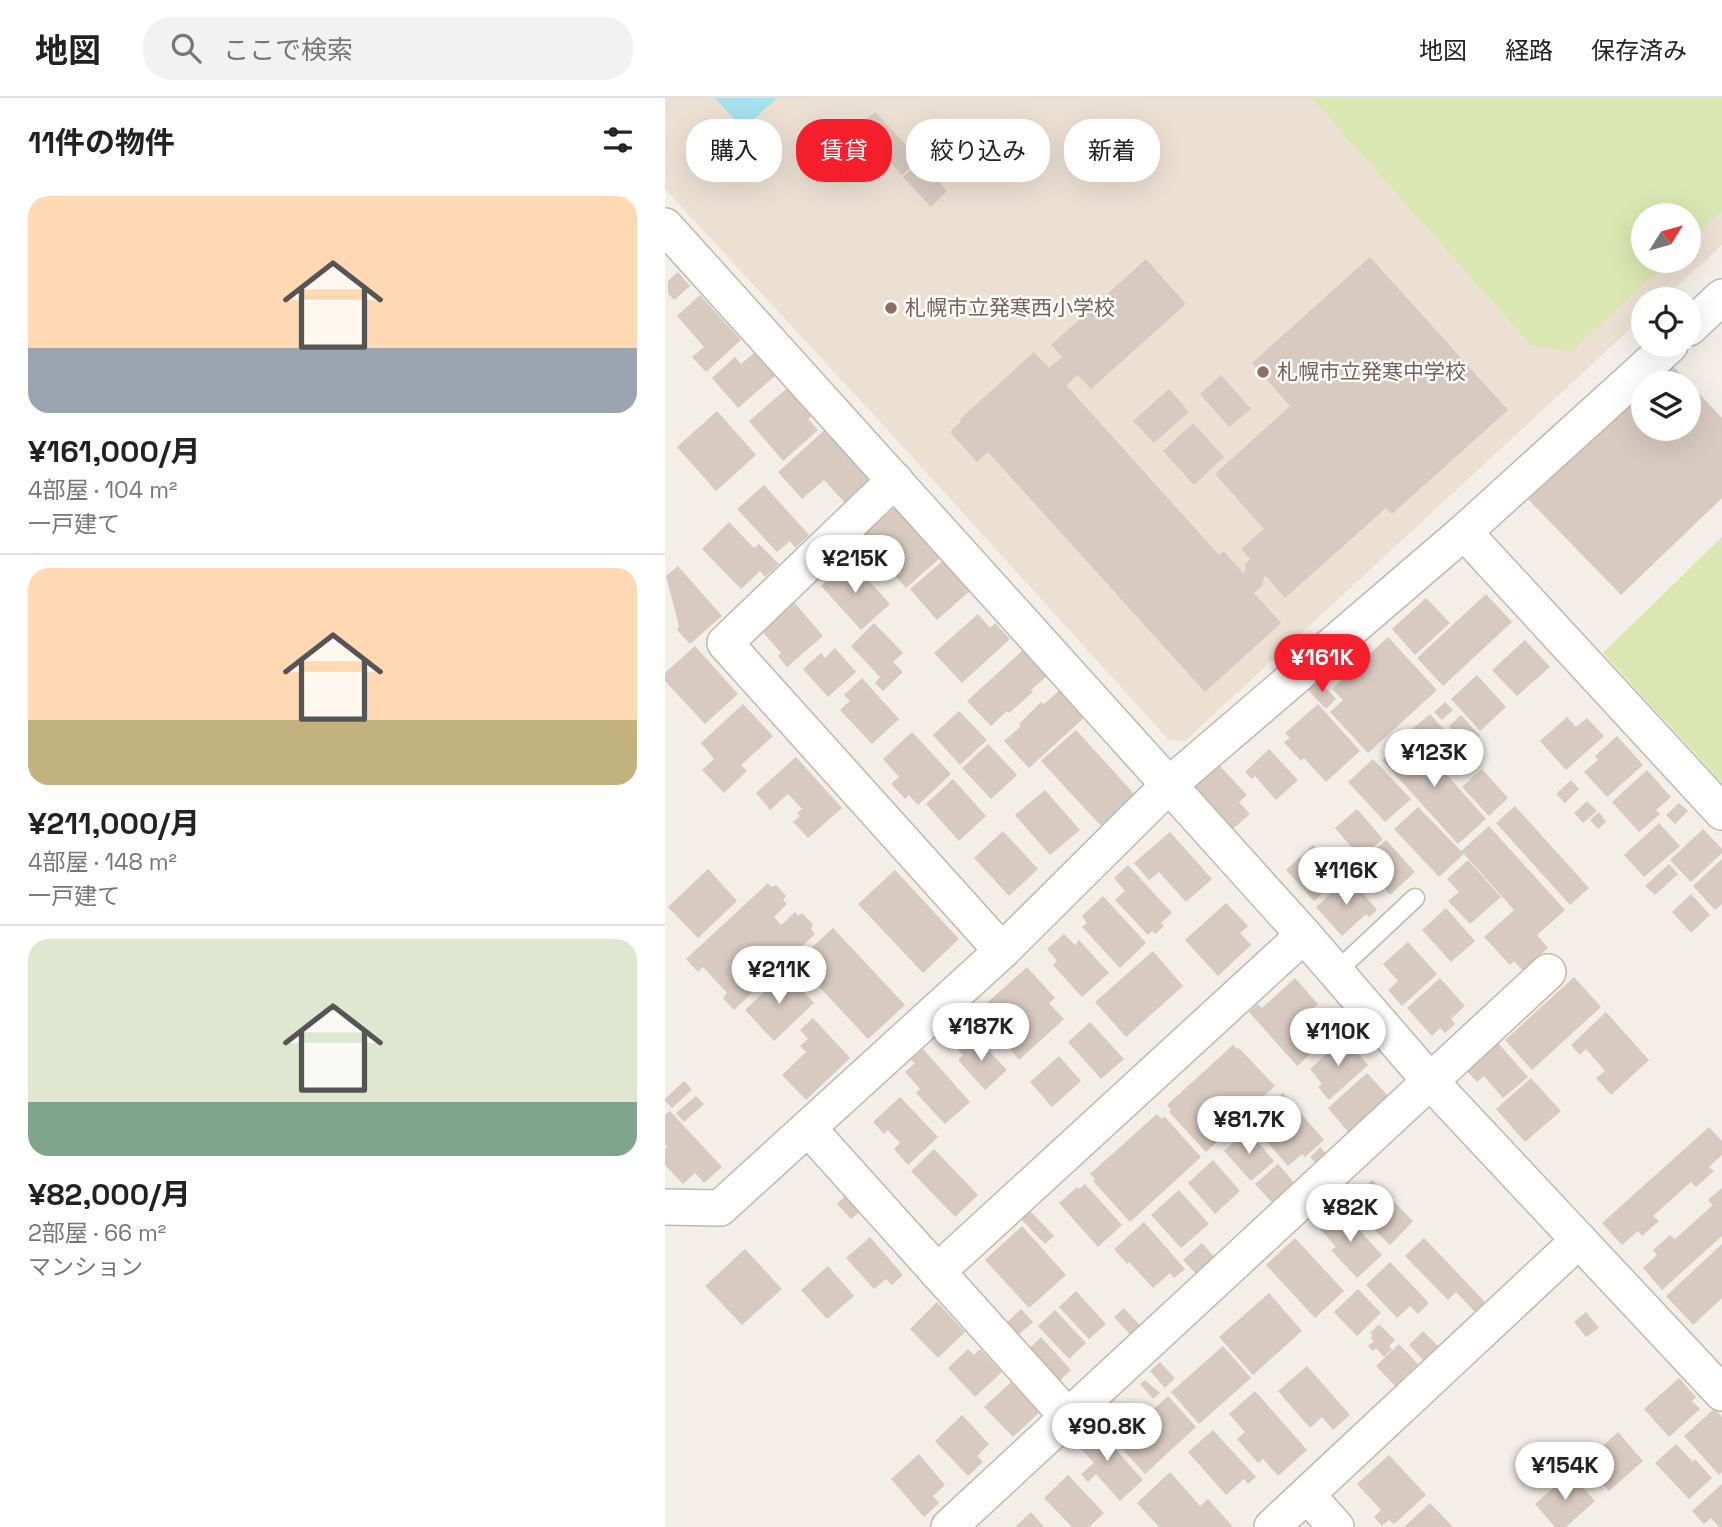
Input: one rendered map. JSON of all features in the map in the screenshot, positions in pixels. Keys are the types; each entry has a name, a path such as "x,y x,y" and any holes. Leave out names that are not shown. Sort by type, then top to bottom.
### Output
{"street":[{"path":"665,226 1304,935 1430,1081 1722,1393"},
{"path":"1701,317 1722,297"},
{"path":"665,1207 720,1208 1002,951 1169,785 1464,532 1657,357"},
{"path":"895,480 725,643 1002,951"},
{"path":"1464,532 1722,812"},
{"path":"937,1272 1304,935"},
{"path":"949,1527 1548,972"},
{"path":"808,1128 1068,1417"},
{"path":"1272,1527 1579,1240"},
{"path":"1307,1495 1336,1527"}],"lane":[{"path":"1336,972 1415,898"}],"shaded area":[{"name":"札幌市立発寒中学校","path":"665,98 1722,98 1722,245 1701,264 1701,203 1631,203 1631,273 1691,273 1676,287 1631,287 1631,328 1185,741 1169,740 665,189"}],"green space":[{"path":"1312,98 1722,98 1722,211 1701,231 1701,203 1631,203 1631,273 1656,273 1641,287 1631,287 1631,296 1571,352 1531,345"},
{"path":"1722,537 1722,783 1603,653"}],"water":[{"path":"715,98 776,99 754,119 734,119"}],"building":[{"path":"875,112 882,119 867,119"},
{"path":"892,130 906,145 906,171 902,175 892,164"},
{"path":"908,182 939,182 947,191 931,207"},
{"path":"1370,257 1508,410 1392,514 1386,508 1285,598 1265,575 1262,586 1254,593 1281,623 1205,692 988,452 977,462 950,432 960,419 1034,352 1049,368 1062,357 1051,345 1146,259 1186,304 1091,389 1078,375 1066,385 1219,555 1224,551 1244,574 1246,563 1250,559 1241,549 1264,529 1215,474 1290,406 1252,363"},
{"path":"678,272 690,286 674,300 668,293 668,281"},
{"path":"700,295 741,340 706,372 692,357 704,347 677,316"},
{"path":"755,352 775,376 738,408 712,378 735,357 741,364"},
{"path":"1670,363 1678,371 1662,371"},
{"path":"1221,375 1251,409 1229,427 1200,394"},
{"path":"791,385 814,415 808,419 818,430 783,461 749,421"},
{"path":"1169,389 1189,412 1154,443 1133,421"},
{"path":"1701,396 1722,418 1722,498 1621,595 1528,499 1631,400 1631,441 1701,441"},
{"path":"717,411 756,455 716,491 677,447"},
{"path":"1193,423 1224,457 1194,485 1163,451"},
{"path":"828,427 871,480 845,503 824,480 802,499 778,472"},
{"path":"764,485 809,535 795,548 790,541 777,552 737,509"},
{"path":"898,505 942,556 906,588 861,536"},
{"path":"729,522 754,548 759,544 779,564 765,577 760,571 741,589 702,549"},
{"path":"945,559 971,590 937,620 910,589"},
{"path":"850,560 890,604 861,630 821,586"},
{"path":"678,566 722,616 690,644 677,630 679,626 666,576"},
{"path":"1486,594 1512,622 1443,686 1417,658"},
{"path":"1426,598 1450,623 1415,655 1392,629"},
{"path":"794,602 823,636 787,667 778,656 781,653 761,630"},
{"path":"978,614 990,628 995,623 1010,639 962,683 934,653"},
{"path":"874,623 903,653 893,662 903,672 883,691 875,683 880,677 851,646"},
{"path":"1388,637 1437,690 1368,753 1330,712 1343,700 1332,689"},
{"path":"1525,640 1550,667 1517,696 1492,670"},
{"path":"695,646 738,694 705,724 665,681 665,673"},
{"path":"835,648 856,672 828,697 803,669 821,653 825,658"},
{"path":"1024,649 1048,675 1031,690 1033,692 991,726 967,701"},
{"path":"1477,675 1506,707 1480,731 1451,699"},
{"path":"862,678 899,719 872,744 840,710 850,701 844,695"},
{"path":"1319,680 1336,699 1326,709 1308,690"},
{"path":"1061,689 1086,716 1029,768 1004,741 1041,702 1044,704"},
{"path":"1445,702 1453,710 1442,720 1434,712"},
{"path":"743,704 773,736 741,765 747,771 724,793 702,770 714,759 701,743"},
{"path":"1318,704 1360,751 1326,782 1304,758 1301,761 1284,742 1290,738 1285,733"},
{"path":"959,711 987,740 960,765 933,735"},
{"path":"1430,714 1448,734 1430,751 1411,730"},
{"path":"1461,715 1480,736 1468,747 1449,726"},
{"path":"1567,717 1576,727 1587,718 1604,736 1566,770 1540,741"},
{"path":"1076,730 1136,796 1102,827 1041,761"},
{"path":"912,732 951,774 918,805 909,795 905,799 891,784 899,777 883,759"},
{"path":"1411,734 1486,819 1458,844 1382,760"},
{"path":"1617,736 1643,765 1607,797 1584,772 1598,760 1595,756"},
{"path":"988,744 1017,775 991,799 962,768"},
{"path":"1269,749 1298,780 1276,800 1255,776 1252,779 1245,772"},
{"path":"796,757 842,808 808,838 793,822 800,816 797,813 802,809 788,794 770,810 756,793"},
{"path":"1373,759 1411,799 1385,822 1348,782"},
{"path":"1218,764 1247,795 1239,802 1250,814 1229,832 1190,789"},
{"path":"1482,769 1508,798 1489,816 1462,787"},
{"path":"1647,770 1671,797 1656,810 1660,814 1639,832 1612,802"},
{"path":"953,779 986,816 959,841 926,804"},
{"path":"1571,780 1579,789 1565,803 1556,794"},
{"path":"1045,790 1080,830 1050,855 1015,815"},
{"path":"1587,801 1597,811 1583,823 1574,813"},
{"path":"1679,803 1688,811 1675,824 1666,815"},
{"path":"1515,806 1589,888 1570,905 1496,823"},
{"path":"1418,807 1461,851 1489,826 1565,910 1537,935 1548,948 1523,971 1514,961 1510,965 1484,937 1514,910 1464,854 1439,877 1394,829"},
{"path":"1357,809 1383,839 1361,858 1335,828"},
{"path":"1599,812 1606,822 1598,829 1590,820"},
{"path":"1659,823 1680,846 1644,877 1624,855"},
{"path":"1703,829 1722,849 1722,853 1691,882 1670,860"},
{"path":"1003,831 1038,869 1009,896 974,858"},
{"path":"1170,832 1212,879 1186,902 1159,872 1149,880 1134,863"},
{"path":"1386,840 1415,872 1390,895 1361,862"},
{"path":"1313,845 1342,875 1314,901 1286,870"},
{"path":"1722,859 1722,904 1715,910 1693,886"},
{"path":"1468,860 1501,897 1470,924 1448,901 1459,892 1447,879"},
{"path":"1669,864 1678,874 1655,895 1645,886"},
{"path":"1128,865 1172,913 1161,923 1164,926 1155,934 1152,931 1148,935 1115,900 1125,891 1114,878"},
{"path":"708,869 737,901 698,938 668,907"},
{"path":"895,870 959,939 923,973 858,904"},
{"path":"1349,877 1377,910 1369,917 1366,914 1342,936 1316,907"},
{"path":"768,883 771,887 776,885 786,896 783,900 787,904 774,917 781,925 795,912 798,916 802,913 813,924 811,929 815,934 734,1010 723,998 727,993 703,967 698,972 686,959"},
{"path":"1691,894 1710,915 1691,933 1672,912"},
{"path":"1103,896 1146,943 1120,968 1082,927 1087,923 1082,916"},
{"path":"1226,903 1248,926 1240,933 1251,945 1218,976 1185,940"},
{"path":"1446,908 1475,941 1451,962 1422,930"},
{"path":"833,928 905,1005 868,1039 796,962"},
{"path":"1064,934 1075,945 1079,940 1109,973 1082,997 1053,965 1057,961 1047,949"},
{"path":"1408,942 1437,974 1402,1006 1388,990 1398,981 1383,964"},
{"path":"1153,951 1183,986 1126,1037 1095,1002"},
{"path":"1027,967 1055,998 1049,1003 1064,1019 1019,1060 995,1031 984,1040 967,1021"},
{"path":"785,972 814,1003 774,1041 745,1010"},
{"path":"1574,977 1601,1007 1532,1070 1505,1040"},
{"path":"1295,978 1318,1004 1298,1021 1320,1045 1297,1066 1249,1012 1258,1004 1262,1008"},
{"path":"1440,978 1465,1006 1451,1019 1455,1024 1445,1033 1440,1028 1432,1036 1407,1008"},
{"path":"1606,1012 1649,1060 1611,1095 1596,1078 1605,1071 1586,1049 1580,1055 1571,1045"},
{"path":"813,1018 850,1058 806,1100 782,1075 806,1052 800,1046 808,1039 800,1030"},
{"path":"1090,1022 1124,1059 1101,1079 1068,1042"},
{"path":"974,1035 1007,1070 985,1090 958,1060 963,1055 958,1050"},
{"path":"1344,1038 1368,1065 1329,1100 1318,1087 1322,1084 1310,1069"},
{"path":"1498,1043 1528,1077 1503,1098 1484,1076 1477,1082 1467,1071"},
{"path":"1233,1045 1275,1086 1263,1097 1265,1099 1206,1152 1169,1112 1171,1110 1167,1105"},
{"path":"923,1049 970,1102 945,1124 916,1093 920,1089 905,1072 915,1063 911,1060"},
{"path":"1059,1056 1081,1081 1052,1107 1030,1082"},
{"path":"1367,1073 1389,1097 1349,1133 1328,1108"},
{"path":"1531,1078 1561,1111 1525,1142 1496,1109"},
{"path":"684,1081 692,1090 672,1108 665,1099"},
{"path":"1283,1093 1324,1140 1305,1157 1302,1154 1288,1166 1250,1122"},
{"path":"696,1096 704,1104 684,1122 676,1113"},
{"path":"900,1097 938,1137 908,1165 894,1149 900,1143 888,1130 884,1134 873,1122"},
{"path":"670,1111 722,1167 704,1183 695,1173 683,1184 665,1165 665,1115"},
{"path":"1157,1114 1162,1119 1164,1116 1201,1157 1130,1222 1093,1181 1095,1179 1090,1174"},
{"path":"1709,1127 1722,1141 1722,1155 1709,1167 1714,1171 1696,1187 1691,1182 1653,1216 1659,1221 1642,1236 1638,1231 1622,1245 1602,1223"},
{"path":"1247,1130 1274,1161 1251,1181 1224,1151"},
{"path":"1320,1147 1336,1163 1324,1173 1310,1157"},
{"path":"934,1149 978,1195 955,1217 911,1171"},
{"path":"1213,1160 1240,1191 1215,1214 1188,1183"},
{"path":"1278,1164 1299,1188 1277,1208 1255,1184"},
{"path":"1372,1180 1413,1221 1390,1245 1349,1204"},
{"path":"1085,1184 1122,1225 1098,1247 1059,1203 1077,1187 1079,1189"},
{"path":"1722,1188 1722,1236 1662,1290 1643,1268 1657,1255 1653,1250 1670,1235 1675,1239 1713,1205 1708,1200"},
{"path":"1179,1190 1209,1224 1181,1248 1151,1215"},
{"path":"845,1196 860,1212 851,1219 837,1204"},
{"path":"1341,1210 1382,1255 1357,1278 1331,1250 1336,1247 1320,1229"},
{"path":"1030,1211 1054,1236 1045,1244 1021,1219"},
{"path":"1144,1222 1185,1269 1174,1278 1170,1273 1153,1288 1114,1249"},
{"path":"1022,1226 1066,1275 1029,1308 985,1260"},
{"path":"870,1237 903,1275 892,1285 886,1279 874,1289 846,1258"},
{"path":"1295,1238 1344,1291 1315,1318 1266,1265"},
{"path":"1424,1238 1485,1302 1475,1312 1456,1292 1448,1300 1405,1256"},
{"path":"1202,1243 1218,1261 1199,1277 1183,1260"},
{"path":"1722,1244 1722,1298 1693,1325 1666,1296"},
{"path":"745,1249 782,1289 742,1325 705,1286"},
{"path":"1390,1262 1429,1303 1418,1314 1410,1306 1397,1318 1366,1285"},
{"path":"828,1266 854,1296 827,1319 801,1290"},
{"path":"1358,1289 1381,1313 1357,1336 1334,1312"},
{"path":"1076,1291 1106,1324 1089,1339 1059,1307"},
{"path":"1269,1293 1302,1331 1253,1375 1219,1337"},
{"path":"937,1302 965,1332 938,1358 910,1329"},
{"path":"1124,1308 1144,1330 1134,1339 1114,1317"},
{"path":"1021,1309 1033,1322 1011,1341 1000,1329"},
{"path":"1055,1310 1086,1343 1069,1359 1038,1326"},
{"path":"1586,1312 1599,1328 1586,1337 1574,1322"},
{"path":"1379,1324 1395,1340 1389,1346 1392,1349 1384,1357 1376,1348 1373,1351 1368,1346 1374,1341 1370,1338 1373,1336 1370,1333"},
{"path":"1423,1331 1438,1346 1424,1361 1409,1345"},
{"path":"1041,1337 1071,1370 1053,1387 1023,1355"},
{"path":"1399,1344 1418,1364 1395,1386 1376,1366"},
{"path":"1223,1346 1251,1378 1199,1424 1171,1392"},
{"path":"968,1349 974,1355 980,1349 1002,1372 975,1397 948,1368"},
{"path":"1160,1362 1175,1378 1165,1388 1150,1371"},
{"path":"1307,1366 1350,1415 1333,1430 1322,1417 1310,1428 1278,1391"},
{"path":"1679,1378 1696,1397 1692,1401 1700,1409 1669,1437 1644,1409"},
{"path":"1145,1380 1160,1393 1153,1399 1140,1384"},
{"path":"1011,1382 1040,1412 1013,1437 984,1407"},
{"path":"1255,1391 1307,1450 1278,1476 1263,1459 1258,1463 1237,1439 1245,1432 1229,1414"},
{"path":"1168,1396 1196,1427 1145,1474 1117,1443"},
{"path":"1715,1408 1722,1417 1722,1472 1719,1475 1684,1436"},
{"path":"962,1415 989,1444 977,1456 983,1462 968,1476 935,1441"},
{"path":"1102,1417 1116,1434 1110,1439 1096,1423"},
{"path":"1092,1423 1143,1480 1120,1501 1096,1474 1088,1482 1081,1474 1094,1463 1073,1440"},
{"path":"1213,1430 1256,1477 1248,1484 1244,1479 1226,1495 1188,1452"},
{"path":"1618,1432 1643,1461 1609,1491 1584,1463"},
{"path":"1676,1444 1693,1462 1695,1459 1712,1478 1689,1499 1655,1463"},
{"path":"919,1454 945,1485 933,1496 939,1503 924,1517 891,1479"},
{"path":"1389,1455 1426,1495 1394,1524 1389,1520 1382,1526 1374,1517 1381,1510 1357,1484"},
{"path":"1170,1472 1200,1506 1208,1499 1233,1527 1159,1527 1137,1503"},
{"path":"1570,1473 1595,1501 1566,1527 1555,1527 1535,1504"},
{"path":"1068,1475 1104,1513 1089,1527 1072,1527 1044,1498"},
{"path":"1722,1484 1722,1527 1711,1518 1704,1524 1692,1511"},
{"path":"1430,1503 1453,1527 1404,1527"},
{"path":"1031,1512 1044,1527 1015,1527"}],"place":[{"name":"札幌市立発寒西小学校","path":"891,308"},
{"name":"札幌市立発寒中学校","path":"1263,372"}]}
